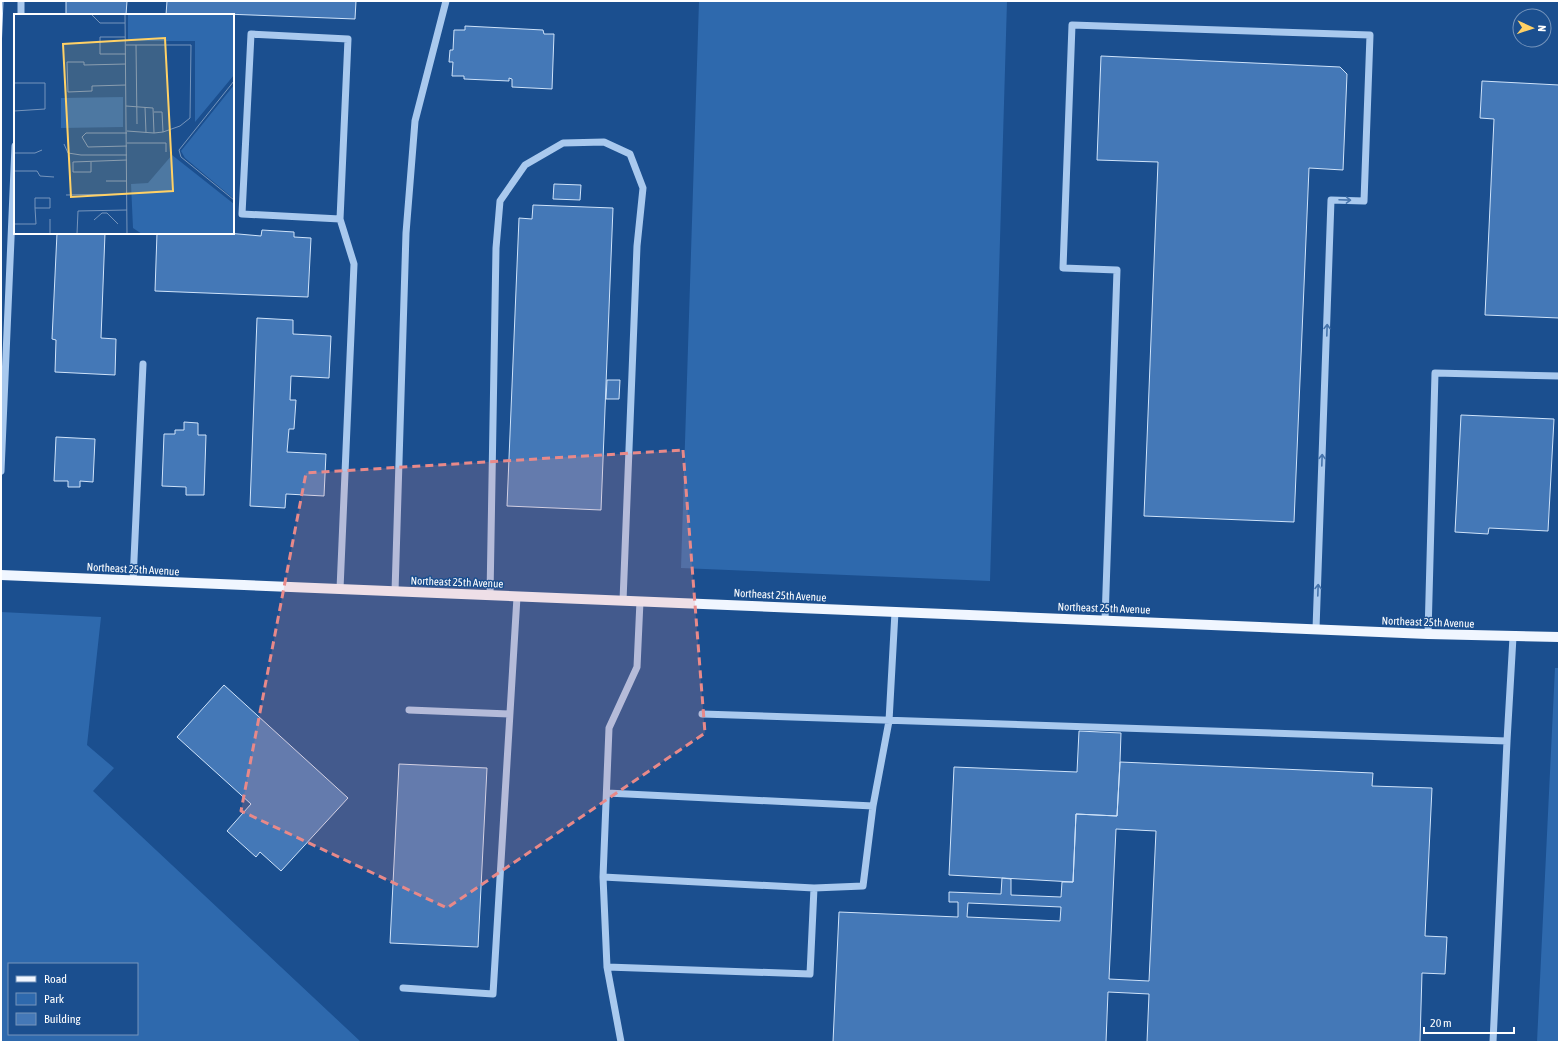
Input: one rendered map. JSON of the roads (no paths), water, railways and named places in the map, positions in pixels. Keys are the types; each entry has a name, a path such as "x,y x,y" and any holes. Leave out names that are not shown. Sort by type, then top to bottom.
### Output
{"main road":[{"name":"Northeast 25th Avenue","path":"1,575 1428,634 1559,637"}],"lane":[{"path":"21,1 21,14"},
{"path":"395,592 406,233 414,136 417,114 446,1"},
{"path":"1105,620 1117,270 1063,268 1072,25 1370,35 1364,201 1331,200 1316,629"},
{"path":"340,219 242,214 251,34 348,39 340,219 354,264 340,589"},
{"path":"490,596 496,248 500,201 525,165 563,143 604,142 630,154 643,188 637,246 623,601"},
{"path":"1,471 14,169"},
{"path":"133,581 143,364"},
{"path":"1428,634 1435,373 1559,376"},
{"path":"403,988 493,994 517,597"},
{"path":"620,1042 607,967 603,878 609,728 637,667 640,601"},
{"path":"603,878 814,888 864,886 873,806 889,721 895,612"},
{"path":"1493,1042 1513,637"},
{"path":"409,710 510,714"},
{"path":"702,714 1507,741"},
{"path":"607,793 873,806"},
{"path":"607,967 810,974 814,888"}]}
